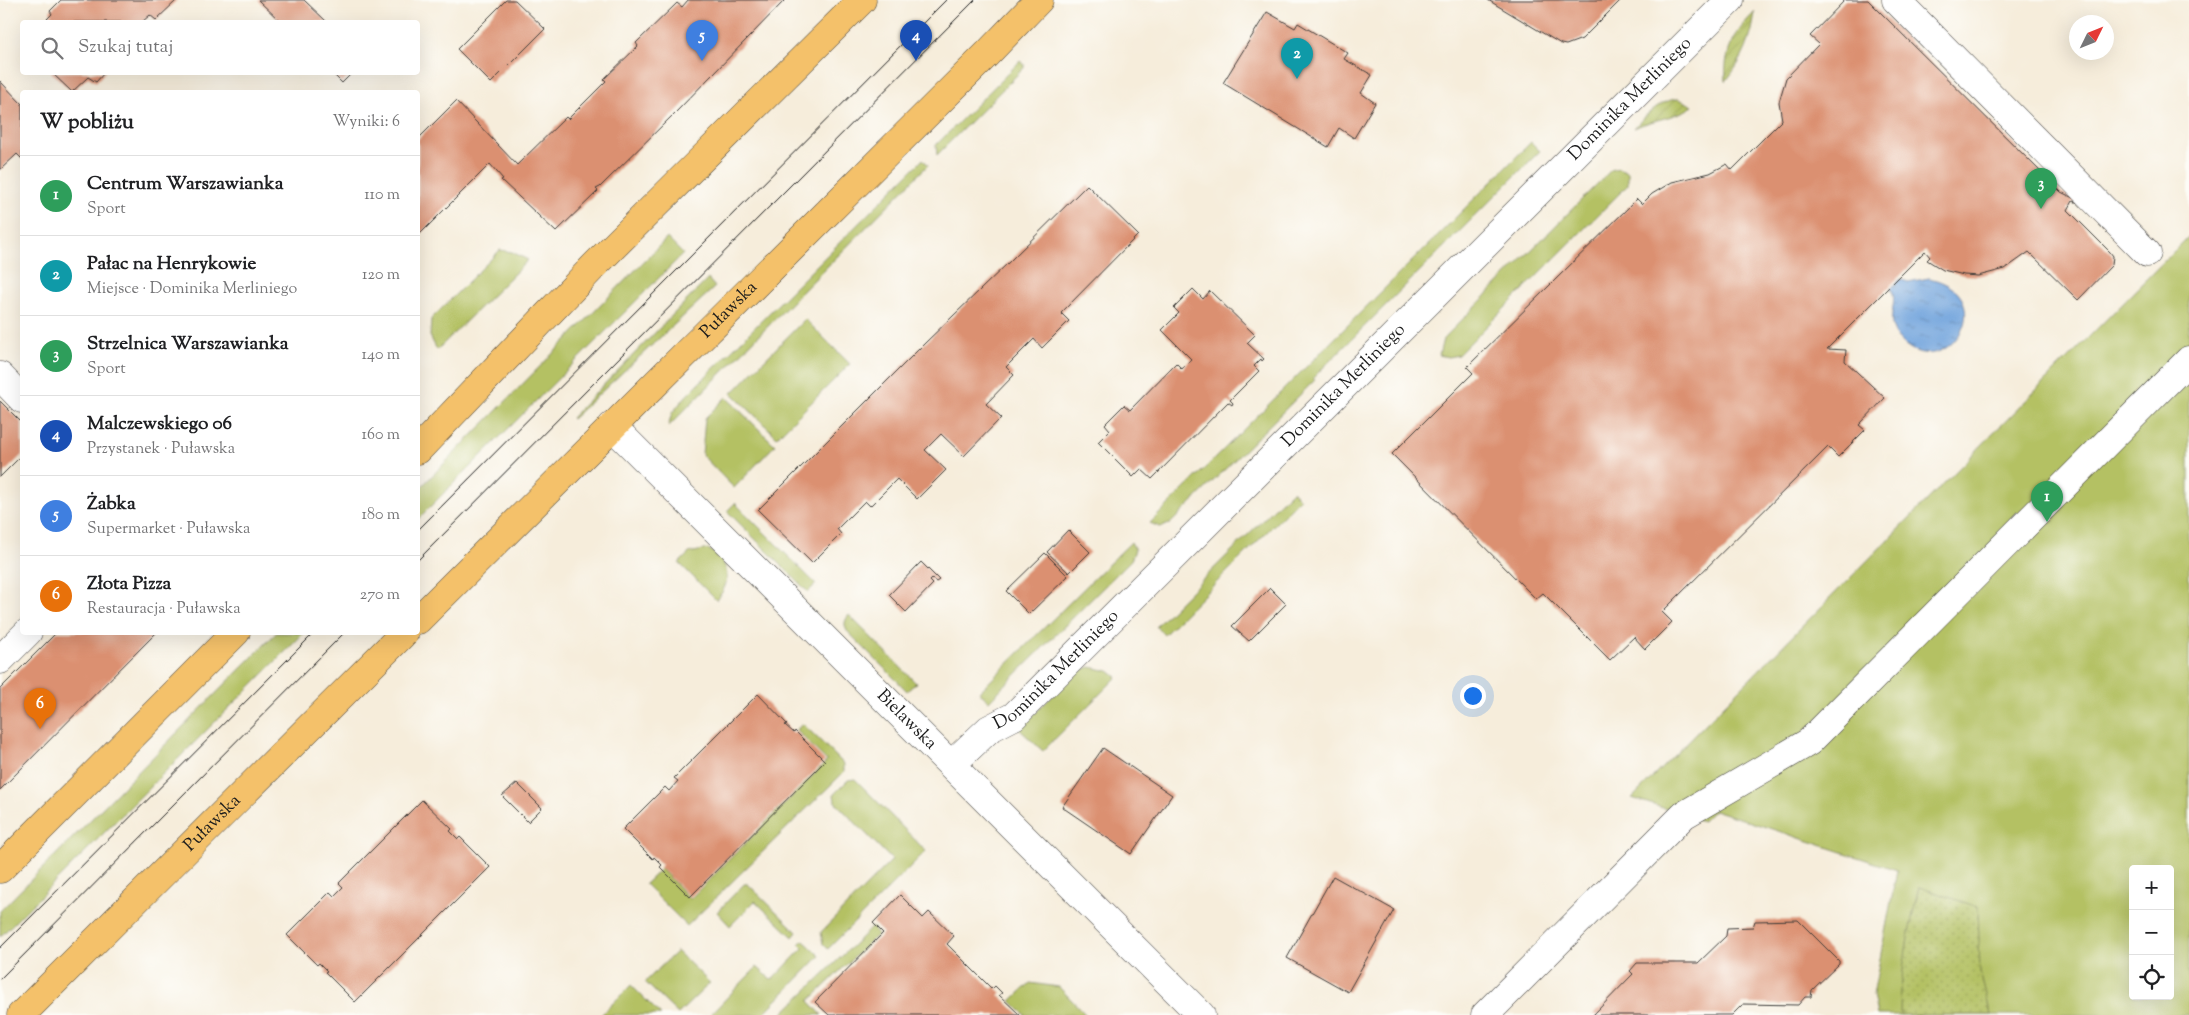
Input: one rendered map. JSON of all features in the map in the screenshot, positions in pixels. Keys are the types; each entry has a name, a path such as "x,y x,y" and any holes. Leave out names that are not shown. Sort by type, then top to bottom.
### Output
{"main road":[{"path":"420,448 595,265 862,0"},
{"name":"Puławska","path":"420,618 1039,0"},
{"path":"0,869 233,635"},
{"name":"Puławska","path":"21,1015 402,635"}],"street":[{"name":"Dominika Merliniego","path":"952,764 989,729 1014,716 1730,0"},
{"path":"1896,0 2147,253"},
{"path":"1485,1015 1684,816 1809,742 2189,360"},
{"path":"0,376 20,397"},
{"name":"Bielawska","path":"612,426 1202,1015"},
{"path":"0,660 25,635"}],"green space":[{"path":"1755,12 1752,32 1746,49 1726,81 1726,61 1732,43 1736,35"},
{"path":"1020,61 1024,64 1024,68 937,155 936,145"},
{"path":"1679,99 1693,106 1679,113 1634,128 1660,105"},
{"path":"1531,142 1540,151 1313,378 1315,380 1170,524 1160,527 1150,523"},
{"path":"923,159 928,165 668,427 672,413 686,396"},
{"path":"1618,168 1628,172 1628,185 1458,355 1448,357 1439,355 1443,339 1611,170"},
{"path":"2189,236 2189,1015 1877,1015 1873,995 1897,870 1714,810 1703,821 1632,798"},
{"path":"667,238 683,254 420,517 420,488"},
{"path":"500,250 512,252 528,260 437,350 430,336 431,319"},
{"path":"708,279 715,287 572,419 571,418"},
{"path":"805,319 850,364 777,437 732,393"},
{"path":"726,397 775,445 734,488 702,455 705,418"},
{"path":"1292,491 1300,499 1164,635 1156,626"},
{"path":"735,503 816,584 808,592 727,511"},
{"path":"1131,542 1135,550 1131,560 989,701 979,692"},
{"path":"708,549 721,560 727,572 725,586 716,600 679,563 689,553"},
{"path":"849,615 916,683 907,691 847,631 845,623"},
{"path":"274,635 302,635 0,937 0,911"},
{"path":"1090,667 1109,671 1117,677 1043,751 1019,729 1074,674"},
{"path":"803,724 844,764 844,772 687,926 645,884 661,869 690,899 827,761 796,730"},
{"path":"855,779 926,851 828,949 823,944 821,932 892,860 835,802 834,794 848,780"},
{"path":"744,884 748,884 797,932 793,937 755,901 730,926 717,912"},
{"path":"1919,887 1978,907 1980,972 1991,1015 1900,1015 1903,967"},
{"path":"872,927 878,934 809,1001 822,1015 781,1015"},
{"path":"803,940 820,956 762,1015 710,1015 757,967 772,980 803,948 799,944"},
{"path":"677,951 710,983 678,1014 645,982"},
{"path":"1030,983 1059,987 1086,1015 1025,1015 1011,1001"},
{"path":"631,985 661,1015 601,1015"}],"water":[{"path":"1929,278 1951,287 1963,301 1965,317 1960,332 1950,345 1935,353 1919,352 1902,342 1896,335 1892,320 1894,300 1891,288 1901,279 1908,282"}],"building":[{"path":"61,0 177,0 156,20 150,15 144,20 46,20 52,14 50,11"},
{"path":"258,0 304,0 325,20 279,20"},
{"path":"506,0 515,0 545,29 491,83 457,49"},
{"path":"688,0 785,0 676,112 596,189 598,191 556,232 501,180 503,179 490,164 420,234 420,137 456,101 517,165 566,117 568,119 606,81 604,79 638,46 636,43 677,3 682,7"},
{"path":"1488,0 1621,0 1582,39 1566,45 1561,44"},
{"path":"1845,0 1868,0 2061,192 2079,201 2078,203 2073,201 2068,210 2110,252 2113,256 2112,265 2078,300 2029,252 2005,269 1978,276 1943,270 1927,260 1930,257 1925,251 1827,349 1846,350 1845,361 1885,398 1859,425 1865,430 1838,457 1828,447 1662,612 1672,622 1645,649 1634,637 1610,660 1543,593 1536,599 1392,454 1473,373 1467,367 1637,199 1642,204 1652,194 1672,182 1710,173 1727,164 1732,170 1782,120 1779,102 1786,78 1819,44 1810,36"},
{"path":"1267,12 1295,28 1298,23 1348,53 1344,59 1372,75 1361,93 1375,103 1354,138 1339,128 1328,147 1223,83"},
{"path":"54,75 102,75 96,82 88,77 74,90 70,90"},
{"path":"334,75 350,75 342,83"},
{"path":"0,81 20,102 20,157 17,154 0,170"},
{"path":"1087,185 1138,235 1061,313 1069,321 1042,348 1034,339 1006,367 1014,375 986,404 1001,418 964,456 941,434 925,450 946,470 917,499 897,479 870,506 865,501 837,529 841,534 812,563 758,510"},
{"path":"1193,289 1203,299 1210,291 1255,335 1247,343 1264,359 1262,361 1261,359 1254,366 1259,371 1230,400 1233,403 1232,405 1228,402 1152,479 1141,469 1133,477 1098,442 1110,430 1105,424 1124,405 1130,410 1176,363 1182,369 1191,359 1162,330 1179,313 1174,308"},
{"path":"0,401 20,421 20,457 0,477"},
{"path":"1068,530 1090,552 1069,573 1047,552"},
{"path":"1045,553 1068,576 1029,614 1006,591"},
{"path":"921,562 939,580 936,582 932,579 930,581 933,584 906,612 889,595"},
{"path":"1270,588 1286,604 1249,641 1232,626"},
{"path":"54,635 154,635 0,790 0,689"},
{"path":"758,694 787,724 785,725 794,733 795,731 825,761 690,897 660,867 662,865 654,857 653,859 623,829 665,787 669,791 678,781 674,778"},
{"path":"1103,748 1172,795 1131,854 1062,807"},
{"path":"517,783 542,808 528,822 502,796"},
{"path":"422,800 452,829 450,831 458,839 460,837 490,867 355,1002 325,972 327,971 319,963 317,965 287,935 330,892 334,896 343,887 339,883"},
{"path":"1333,876 1394,910 1348,992 1287,958"},
{"path":"900,895 923,918 929,912 954,936 947,944 992,989 995,986 1002,993 999,995 1020,1015 829,1015 815,1002 883,933 873,923"},
{"path":"1798,920 1839,961 1839,964 1812,990 1811,997 1805,997 1798,1005 1743,1004 1732,1015 1593,1015 1633,974 1630,971 1637,963 1698,963 1726,936 1727,928 1753,927 1755,921"}],"tram line":[{"path":"420,528 946,0"},
{"path":"420,558 975,0"},
{"path":"0,948 312,635"},
{"path":"0,979 342,635"}],"place":[{"name":"Żabka","path":"702,61"},
{"name":"Malczewskiego 06","path":"916,61"},
{"name":"Pałac na Henrykowie","path":"1297,79"},
{"name":"Strzelnica Warszawianka","path":"2041,209"},
{"name":"Centrum Warszawianka","path":"2047,522"},
{"name":"Złota Pizza","path":"40,729"}]}
